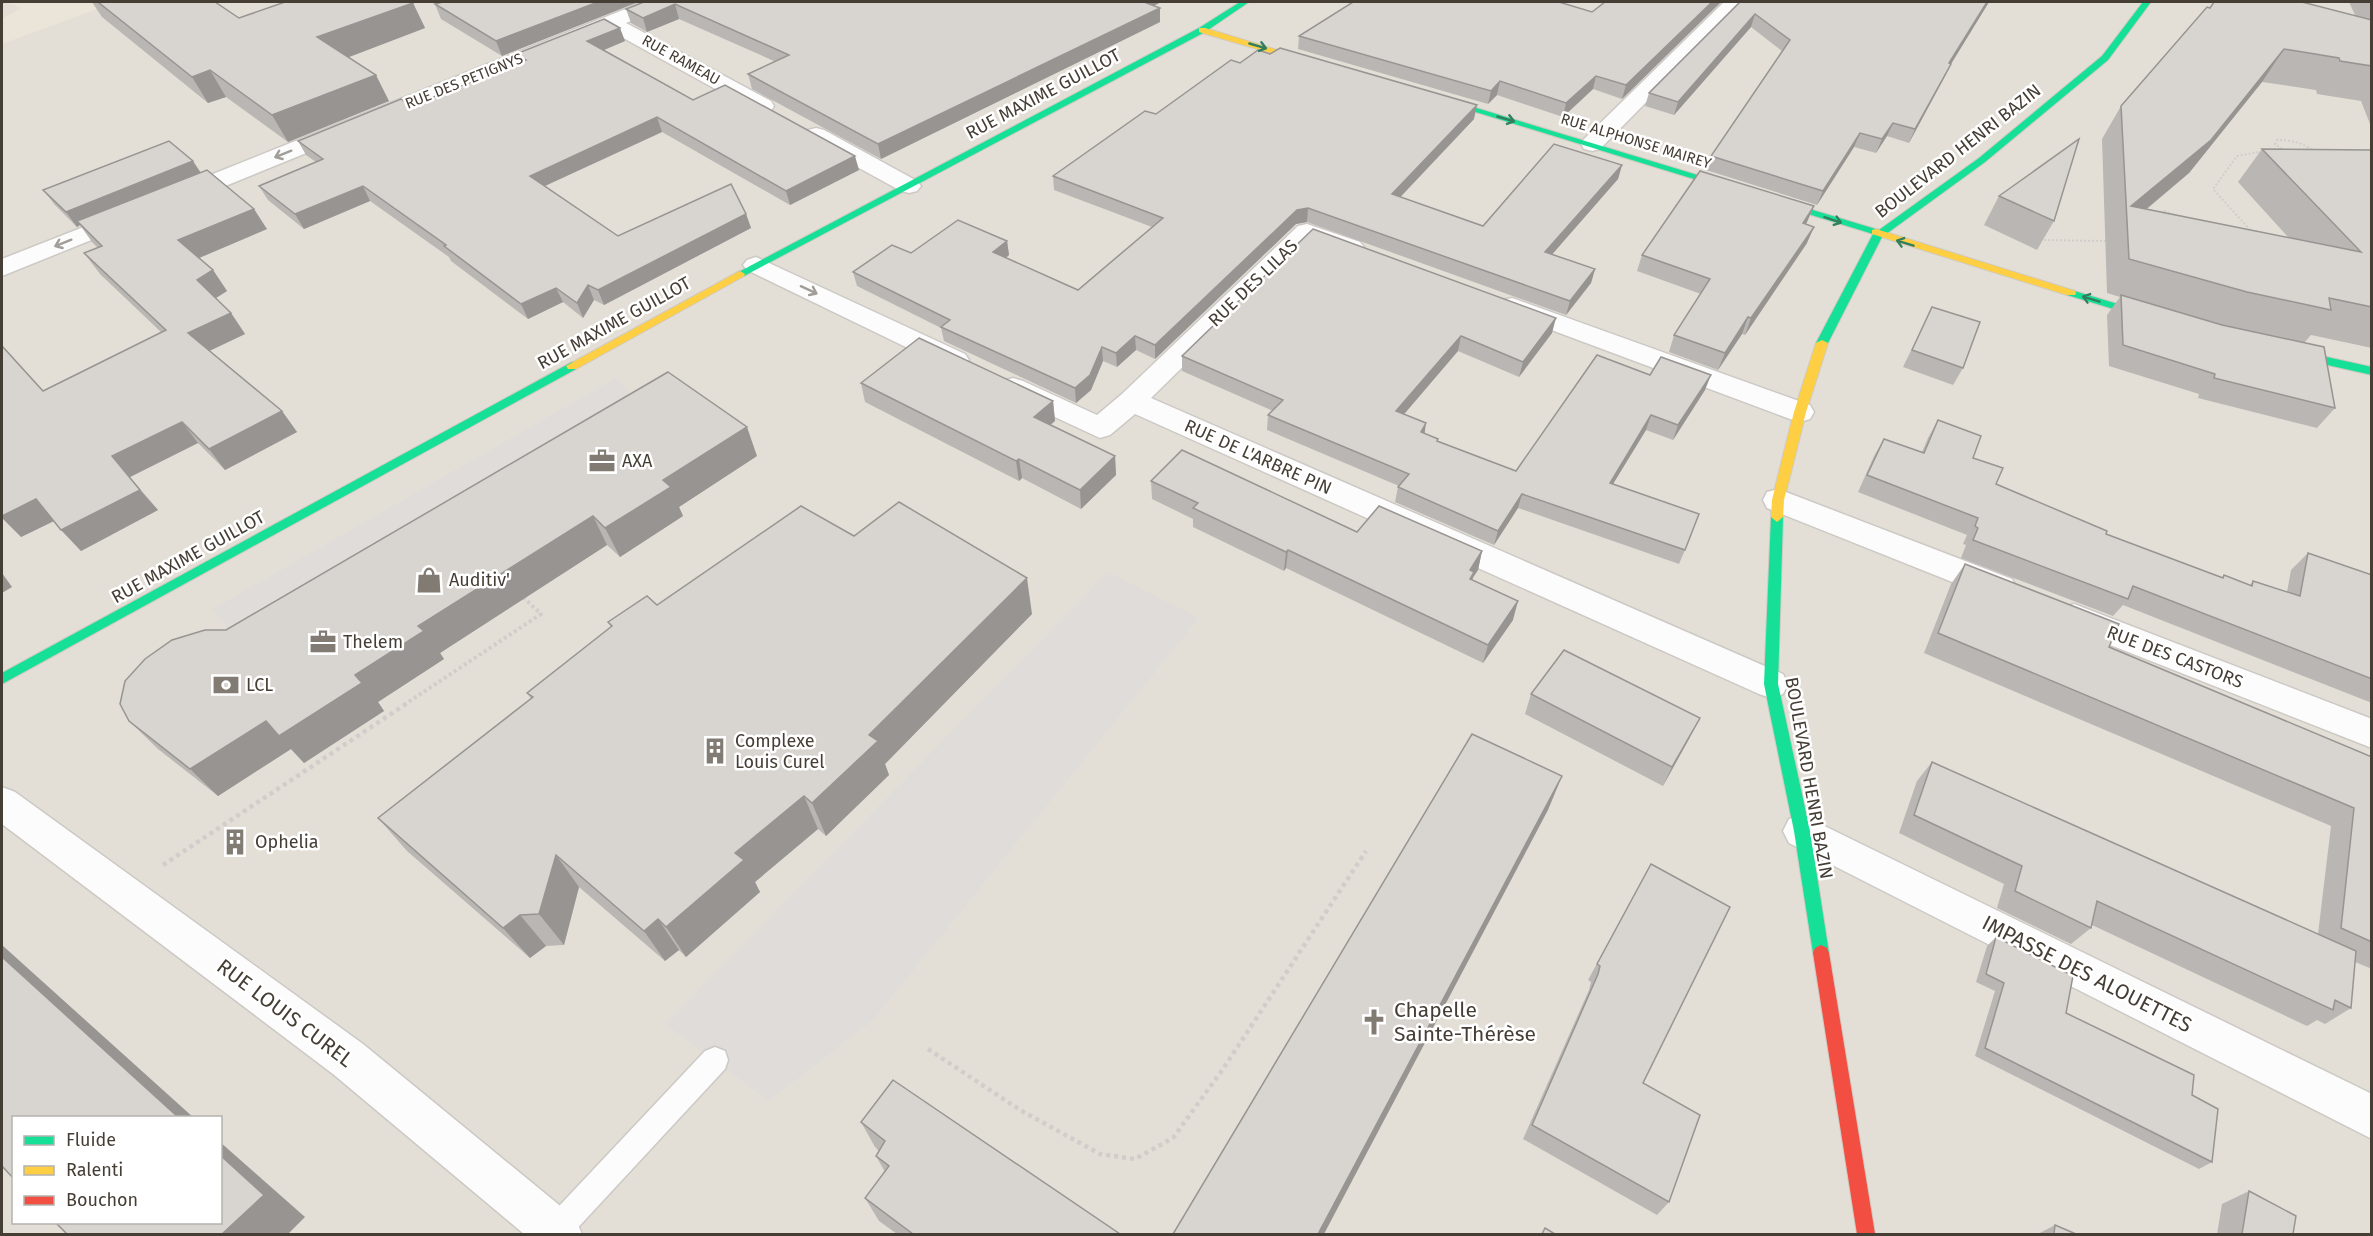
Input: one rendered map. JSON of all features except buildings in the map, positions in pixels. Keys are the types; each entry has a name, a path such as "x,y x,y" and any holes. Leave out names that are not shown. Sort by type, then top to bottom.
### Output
{"street":[{"name":"RUE DES PETIGNYS","path":"2,268 659,2"},
{"name":"RUE MAXIME GUILLOT","path":"2,679 756,265 1202,30 1245,2"},
{"path":"1593,144 1735,2"},
{"name":"BOULEVARD HENRI BAZIN","path":"1866,1234 1802,831 1771,684 1778,501 1800,412 1823,338 1878,235 1982,160 2105,58 2147,2"},
{"name":"RUE RAMEAU","path":"610,22 909,186"},
{"path":"1202,30 1329,67"},
{"name":"RUE ALPHONSE MAIREY","path":"1421,94 1593,144 1878,235 2172,323"},
{"name":"RUE DES LILAS","path":"1132,400 1307,231 1374,256"},
{"path":"756,265 1100,428 1132,400"},
{"path":"1486,297 1800,412"},
{"path":"2272,349 2372,371"},
{"name":"RUE DE L'ARBRE PIN","path":"1132,400 1771,684"},
{"name":"RUE DES CASTORS","path":"1778,501 2372,734"},
{"name":"RUE LOUIS CUREL","path":"2,803 348,1059 557,1233"},
{"name":"IMPASSE DES ALOUETTES","path":"1802,831 2372,1117"}],"lane":[{"path":"557,1233 715,1060"}],"path":[{"path":"2,3 6,2"},
{"path":"2288,151 2275,144 2277,140 2303,143 2311,148 2310,154 2302,154"},
{"path":"2256,236 2213,189 2237,156 2282,148"},
{"path":"2164,211 2184,219"},
{"path":"2238,229 2250,229"},
{"path":"2036,240 2107,241"},
{"path":"122,892 541,614 524,598"},
{"path":"928,1049 1020,1110 1100,1154 1135,1159 1173,1138 1223,1069 1366,851"}],"shaded area":[{"path":"2,2 2371,2 2371,1234 2,1234"},
{"path":"7,2 116,2 2,44 2,19 21,8"},
{"path":"616,378 653,417 251,658 213,609"},
{"path":"1108,572 1199,618 873,1020 769,1101 665,1024"}],"traffic: fast":[{"path":"740,274 1202,30 1245,2"},
{"path":"1822,343 1878,235 1982,160 2105,58 2147,2"},
{"path":"1434,98 1876,232"},
{"path":"2071,293 2157,319"},
{"path":"2282,351 2372,371"},
{"path":"2,679 572,366"},
{"path":"1777,517 1771,684 1802,831 1821,953"}],"traffic: slow":[{"path":"1202,30 1319,64"},
{"path":"1876,232 2071,293"},
{"path":"572,366 740,274"},
{"path":"1777,517 1778,500 1800,412 1822,343"}],"traffic: jam":[{"path":"1821,953 1866,1234"}],"place":[{"name":"AXA","path":"602,461"},
{"name":"Auditiv'","path":"429,580"},
{"name":"Thelem","path":"323,642"},
{"name":"LCL","path":"226,685"},
{"name":"Complexe Louis Curel","path":"715,751"},
{"name":"Ophelia","path":"235,842"},
{"name":"Chapelle Sainte-Thérèse","path":"1374,1022"}]}
